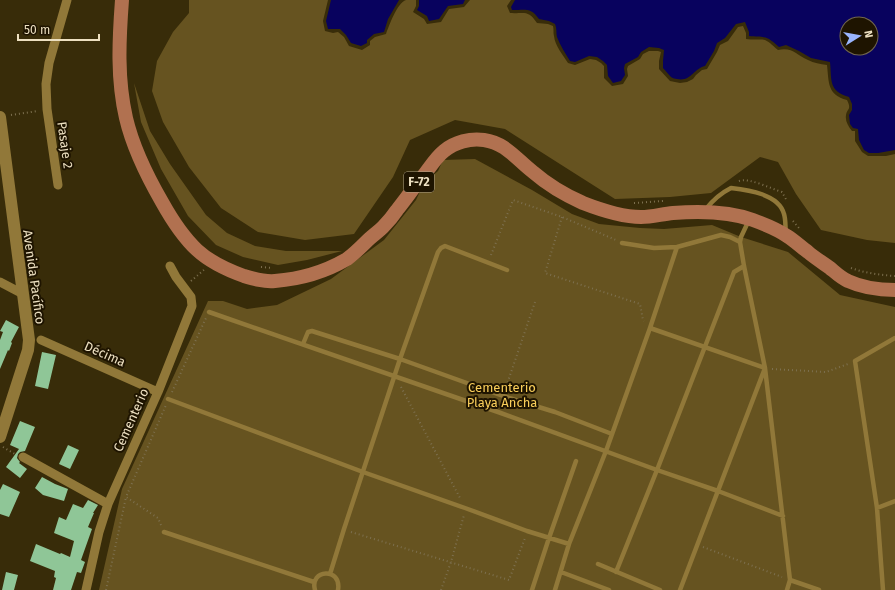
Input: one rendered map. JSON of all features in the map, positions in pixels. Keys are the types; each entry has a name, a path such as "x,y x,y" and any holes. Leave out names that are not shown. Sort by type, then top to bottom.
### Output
{"main road":[{"name":"F-72","path":"122,0 119,71 126,117 132,140 154,188 173,222 184,237 198,251 213,262 237,274 257,280 272,282 308,276 333,266 358,250 385,226 440,155 453,145 460,142 469,140 485,140 500,145 513,154 531,172 545,182 569,196 599,208 619,214 640,217 671,213 730,213 750,218 786,234 808,253 846,280 864,287 895,290"}],"street":[{"name":"Pasaje 2","path":"58,185 47,109 46,84 49,63 67,0"},
{"name":"Avenida Pacífico","path":"0,436 28,350 29,340 19,270 4,117"},
{"name":"Cementerio","path":"86,590 99,532 108,504 158,392 192,306 191,296 176,277 170,266"},
{"path":"0,282 23,294"},
{"name":"Décima","path":"41,340 158,392"},
{"path":"23,458 108,504"}],"lane":[{"path":"704,213 710,203 731,188 750,191 771,198 781,207 784,214 786,234"},
{"path":"750,218 740,242 766,368 790,580 787,590"},
{"path":"622,243 654,248 677,247 721,235 730,237 740,242"},
{"path":"330,574 400,359 438,252 445,246 507,270"},
{"path":"555,590 569,544 606,451 677,247"},
{"path":"616,572 734,272 744,266"},
{"path":"209,312 395,376 718,491 783,516"},
{"path":"650,328 766,368"},
{"path":"303,344 308,332 312,331 400,359 503,396 555,412 612,434"},
{"path":"883,590 877,508 854,361 895,338"},
{"path":"680,590 766,368"},
{"path":"168,400 527,531 569,544"},
{"path":"532,590 576,461"},
{"path":"877,508 895,501"},
{"path":"164,532 314,582"},
{"path":"598,564 660,590"},
{"path":"561,572 609,590"},
{"path":"315,590 314,582 316,578 320,574 326,573 335,576 338,581 338,590"},
{"path":"790,580 819,590"}],"path":[{"name":"Pasaje 2","path":"4,117 47,109"},
{"path":"488,263 513,200 562,217 622,243"},
{"path":"562,217 545,273 640,304 643,320 650,328"},
{"path":"185,287 213,262"},
{"path":"260,267 273,268"},
{"path":"503,396 535,302"},
{"path":"106,590 126,497 168,400 209,312"},
{"path":"766,368 826,372 854,361"},
{"path":"395,376 466,508 451,562 441,590"},
{"path":"0,446 23,458"},
{"path":"126,497 158,518 164,532"},
{"path":"344,530 509,580 527,531"},
{"path":"697,545 790,580"}],"green space":[{"path":"189,0 328,0 323,21 325,31 333,33 338,32 344,37 349,46 362,50 370,45 370,41 375,37 386,34 397,10 406,0 416,0 416,6 413,12 424,19 427,24 441,22 449,9 464,7 470,0 511,0 507,6 510,13 525,13 531,16 537,23 553,26 556,43 568,63 575,65 590,59 596,60 604,66 604,78 612,86 623,84 628,76 628,66 640,59 643,54 649,51 661,52 659,69 670,81 680,83 687,82 693,79 702,70 707,69 720,45 728,41 738,27 743,26 746,33 746,39 765,40 778,50 783,49 791,51 810,61 827,65 829,82 832,91 840,98 847,100 849,107 846,115 846,121 852,131 855,131 855,141 862,152 868,156 886,156 895,154 895,243 867,240 821,230 796,194 778,162 760,157 711,193 670,197 615,199 505,129 455,120 410,140 393,177 354,234 305,240 258,232 221,208 189,167 163,122 152,91 157,61 173,32 189,13"},
{"path":"134,83 150,131 170,164 206,215 227,233 255,246 286,251 342,251 307,260 278,265 243,257 216,245 188,216 161,169 141,122"},
{"name":"Cementerio Playa Ancha","path":"475,159 572,214 599,224 664,229 712,225 741,237 788,252 840,295 895,307 895,590 99,590 122,489 208,301 223,301 247,309 277,305 331,279 384,240 416,200 424,183 438,171 443,160"}],"shaded area":[{"path":"331,0 399,0 388,19 384,32 374,34 367,40 367,43 361,46 351,43 340,29 328,29 326,21"},
{"path":"419,0 465,0 463,4 448,6 439,19 429,21 427,16 417,10"},
{"path":"515,0 895,0 895,150 869,153 864,150 859,140 858,129 853,128 850,124 849,115 852,110 852,104 849,97 837,92 832,84 830,62 811,58 786,45 779,47 765,37 749,36 745,22 736,24 725,38 717,43 705,66 686,79 676,79 671,77 663,68 664,50 649,47 641,52 638,57 625,64 625,75 621,81 613,83 608,76 607,65 597,57 589,56 575,62 570,61 558,40 555,24 539,19 530,11 512,10 511,7"}],"building":[{"path":"6,320 19,327 0,369 0,340 3,332 0,331"},
{"path":"42,352 56,355 48,389 35,386"},
{"path":"20,421 35,427 25,451 18,454 17,458 20,462 19,463 27,469 20,478 6,467 19,449 10,445"},
{"path":"68,445 79,450 70,469 59,464"},
{"path":"42,477 68,489 64,501 43,495 35,488"},
{"path":"3,484 20,492 9,517 0,514 0,490"},
{"path":"88,500 98,505 93,513 88,527 92,529 81,560 85,562 81,573 77,572 71,590 53,590 56,578 54,577 55,571 30,561 36,544 70,557 74,541 54,533 59,517 66,520 73,504 83,508"},
{"path":"6,572 18,575 14,590 2,590"}]}
